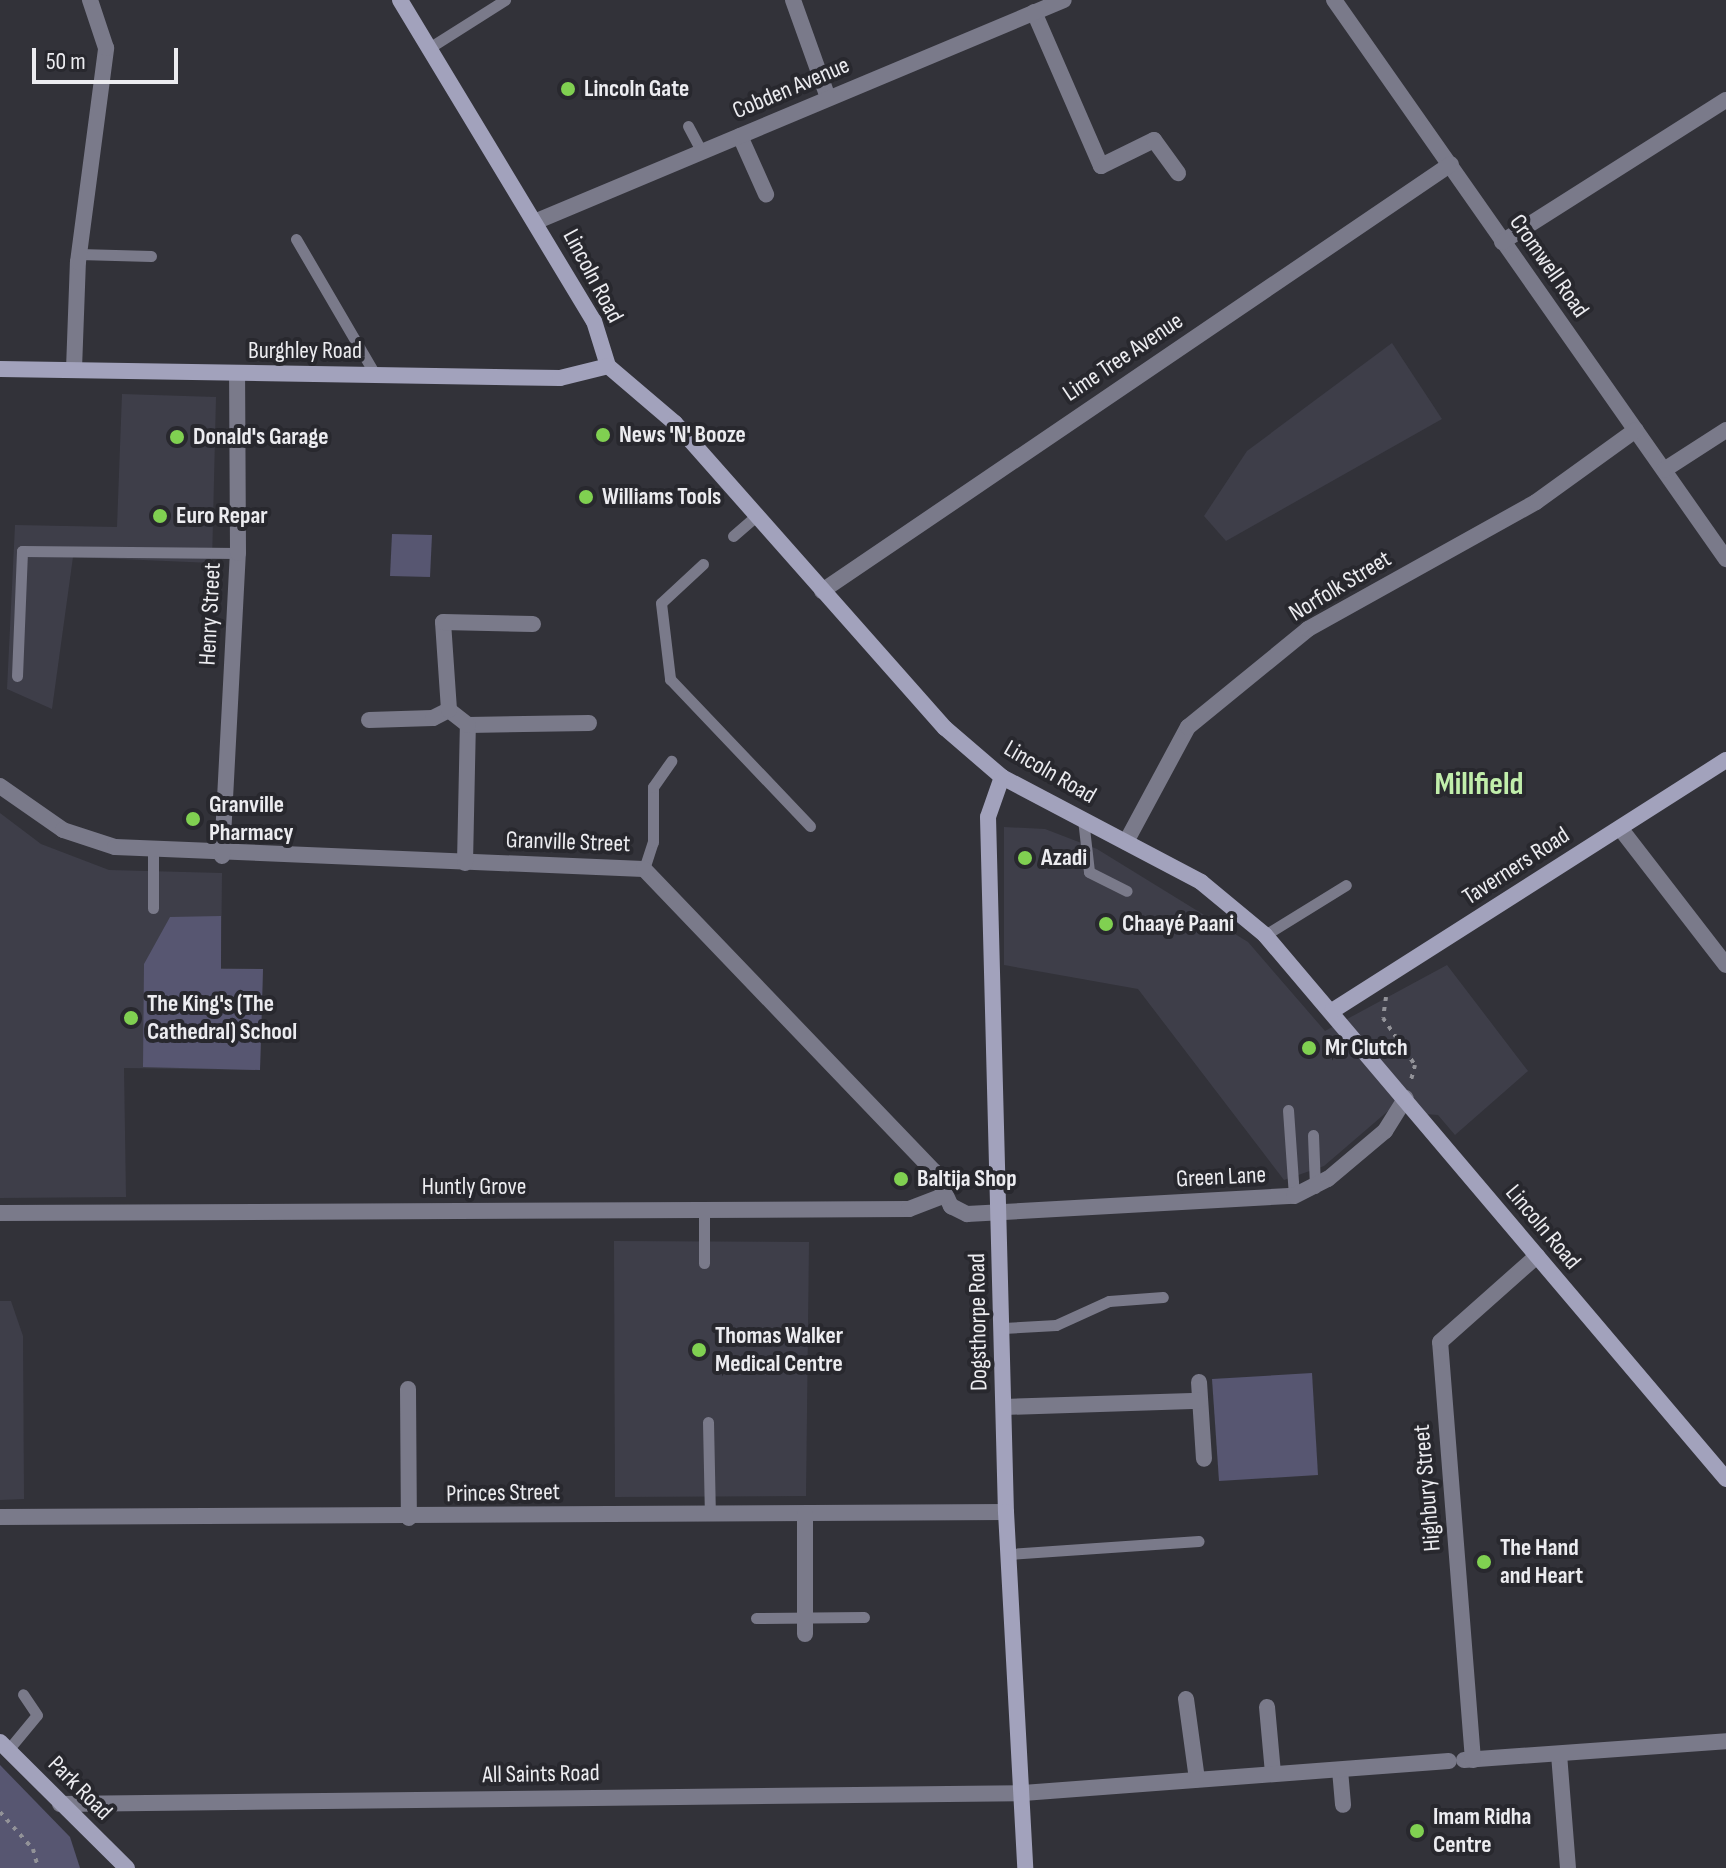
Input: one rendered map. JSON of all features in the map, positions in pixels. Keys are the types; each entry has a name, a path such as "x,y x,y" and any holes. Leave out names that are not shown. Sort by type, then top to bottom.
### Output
{"street":[{"path":"74,369 79,254 106,48 90,0"},
{"name":"Lincoln Road","path":"400,0 537,221 594,321 608,366 675,423 755,517 945,728 1002,777 1201,882 1265,935 1725,1475"},
{"path":"793,0 828,98"},
{"name":"Cobden Avenue","path":"537,221 1064,0"},
{"name":"Cromwell Road","path":"1334,0 1726,559"},
{"path":"1034,12 1101,166 1154,140 1178,173"},
{"path":"1502,242 1726,100"},
{"path":"740,136 766,194"},
{"name":"Lime Tree Avenue","path":"822,591 1451,164"},
{"name":"Burghley Road","path":"0,369 560,378 608,366"},
{"name":"Henry Street","path":"222,856 238,553 237,375"},
{"name":"Norfolk Street","path":"1126,842 1188,727 1308,629 1536,502 1636,430"},
{"path":"1664,470 1726,430"},
{"path":"533,624 443,622 449,710 468,725 589,723"},
{"path":"369,720 433,718 449,710"},
{"path":"465,863 468,725"},
{"name":"Taverners Road","path":"1332,1011 1726,760"},
{"name":"Dogsthorpe Road","path":"1002,777 988,817 1006,1512 1025,1868"},
{"name":"Granville Street","path":"0,786 81,838 153,852 644,869 935,1172 945,1195 967,1214 1000,1214"},
{"path":"1620,828 1726,965"},
{"name":"Green Lane","path":"1000,1214 1294,1196 1315,1188 1385,1131 1406,1098"},
{"name":"Huntly Grove","path":"0,1213 909,1209 945,1195"},
{"name":"Highbury Street","path":"1461,1761 1440,1342 1537,1256"},
{"path":"1199,1382 1204,1459"},
{"path":"408,1389 409,1518"},
{"path":"1004,1407 1200,1401"},
{"name":"Princes Street","path":"0,1517 409,1518 1006,1512"},
{"path":"805,1514 805,1626"},
{"path":"1186,1699 1197,1779"},
{"path":"1267,1707 1273,1773"},
{"name":"All Saints Road","path":"60,1804 1023,1793 1726,1741"},
{"name":"Park Road","path":"4,1746 127,1868"},
{"path":"1559,1754 1568,1868"},
{"path":"1340,1770 1343,1805"}],"lane":[{"path":"429,48 505,0"},
{"path":"688,126 702,152"},
{"path":"296,239 375,374"},
{"path":"79,254 151,256"},
{"path":"733,536 755,517"},
{"path":"17,676 22,551 238,553"},
{"path":"703,564 661,603 670,679 810,826"},
{"path":"644,869 653,842 653,787 671,761"},
{"path":"1083,819 1089,872 1127,891"},
{"path":"153,852 153,908"},
{"path":"1265,935 1346,885"},
{"path":"1288,1110 1294,1196"},
{"path":"1313,1135 1315,1188"},
{"path":"704,1210 704,1263"},
{"path":"1003,1328 1056,1325 1109,1301 1163,1297"},
{"path":"708,1422 710,1515"},
{"path":"1009,1554 1199,1541"},
{"path":"756,1618 805,1626 864,1617"},
{"path":"4,1746 37,1715 23,1694"}],"path":[{"path":"1391,991 1383,1018 1415,1065 1406,1098"},
{"path":"0,1812 33,1849 38,1868"}],"shaded area":[{"path":"1392,343 1442,419 1226,541 1204,516 1247,451"},
{"path":"122,394 216,397 212,563 73,557 52,709 7,689 15,525 117,527"},
{"path":"392,534 432,535 430,577 390,576"},
{"name":"The King's (The Cathedral) School","path":"0,813 41,844 109,870 222,873 221,968 263,969 260,1070 124,1068 126,1197 0,1198"},
{"path":"1004,827 1045,829 1097,849 1248,942 1325,1031 1447,965 1528,1071 1455,1135 1438,1115 1388,1111 1324,1166 1284,1180 1138,989 1004,965"},
{"path":"221,916 221,969 263,969 260,1070 143,1067 144,964 170,917"},
{"path":"614,1241 809,1242 806,1496 615,1497"},
{"path":"0,1301 11,1301 23,1336 24,1499 0,1500"},
{"path":"1312,1373 1318,1475 1219,1481 1212,1379"},
{"path":"0,1765 70,1837 80,1868 0,1868"}],"place":[{"name":"Lincoln Gate","path":"568,89"},
{"name":"News 'N' Booze","path":"603,435"},
{"name":"Donald's Garage","path":"177,437"},
{"name":"Williams Tools","path":"586,497"},
{"name":"Euro Repar","path":"160,516"},
{"name":"Granville Pharmacy","path":"193,819"},
{"name":"Azadi","path":"1025,858"},
{"name":"Chaayé Paani","path":"1106,924"},
{"name":"The King's (The Cathedral) School","path":"131,1018"},
{"name":"Mr Clutch","path":"1309,1048"},
{"name":"Baltija Shop","path":"901,1179"},
{"name":"Thomas Walker Medical Centre","path":"699,1350"},
{"name":"The Hand and Heart","path":"1484,1562"},
{"name":"Imam Ridha Centre","path":"1417,1831"}],"district":[{"name":"Millfield","path":"1479,785"}]}
